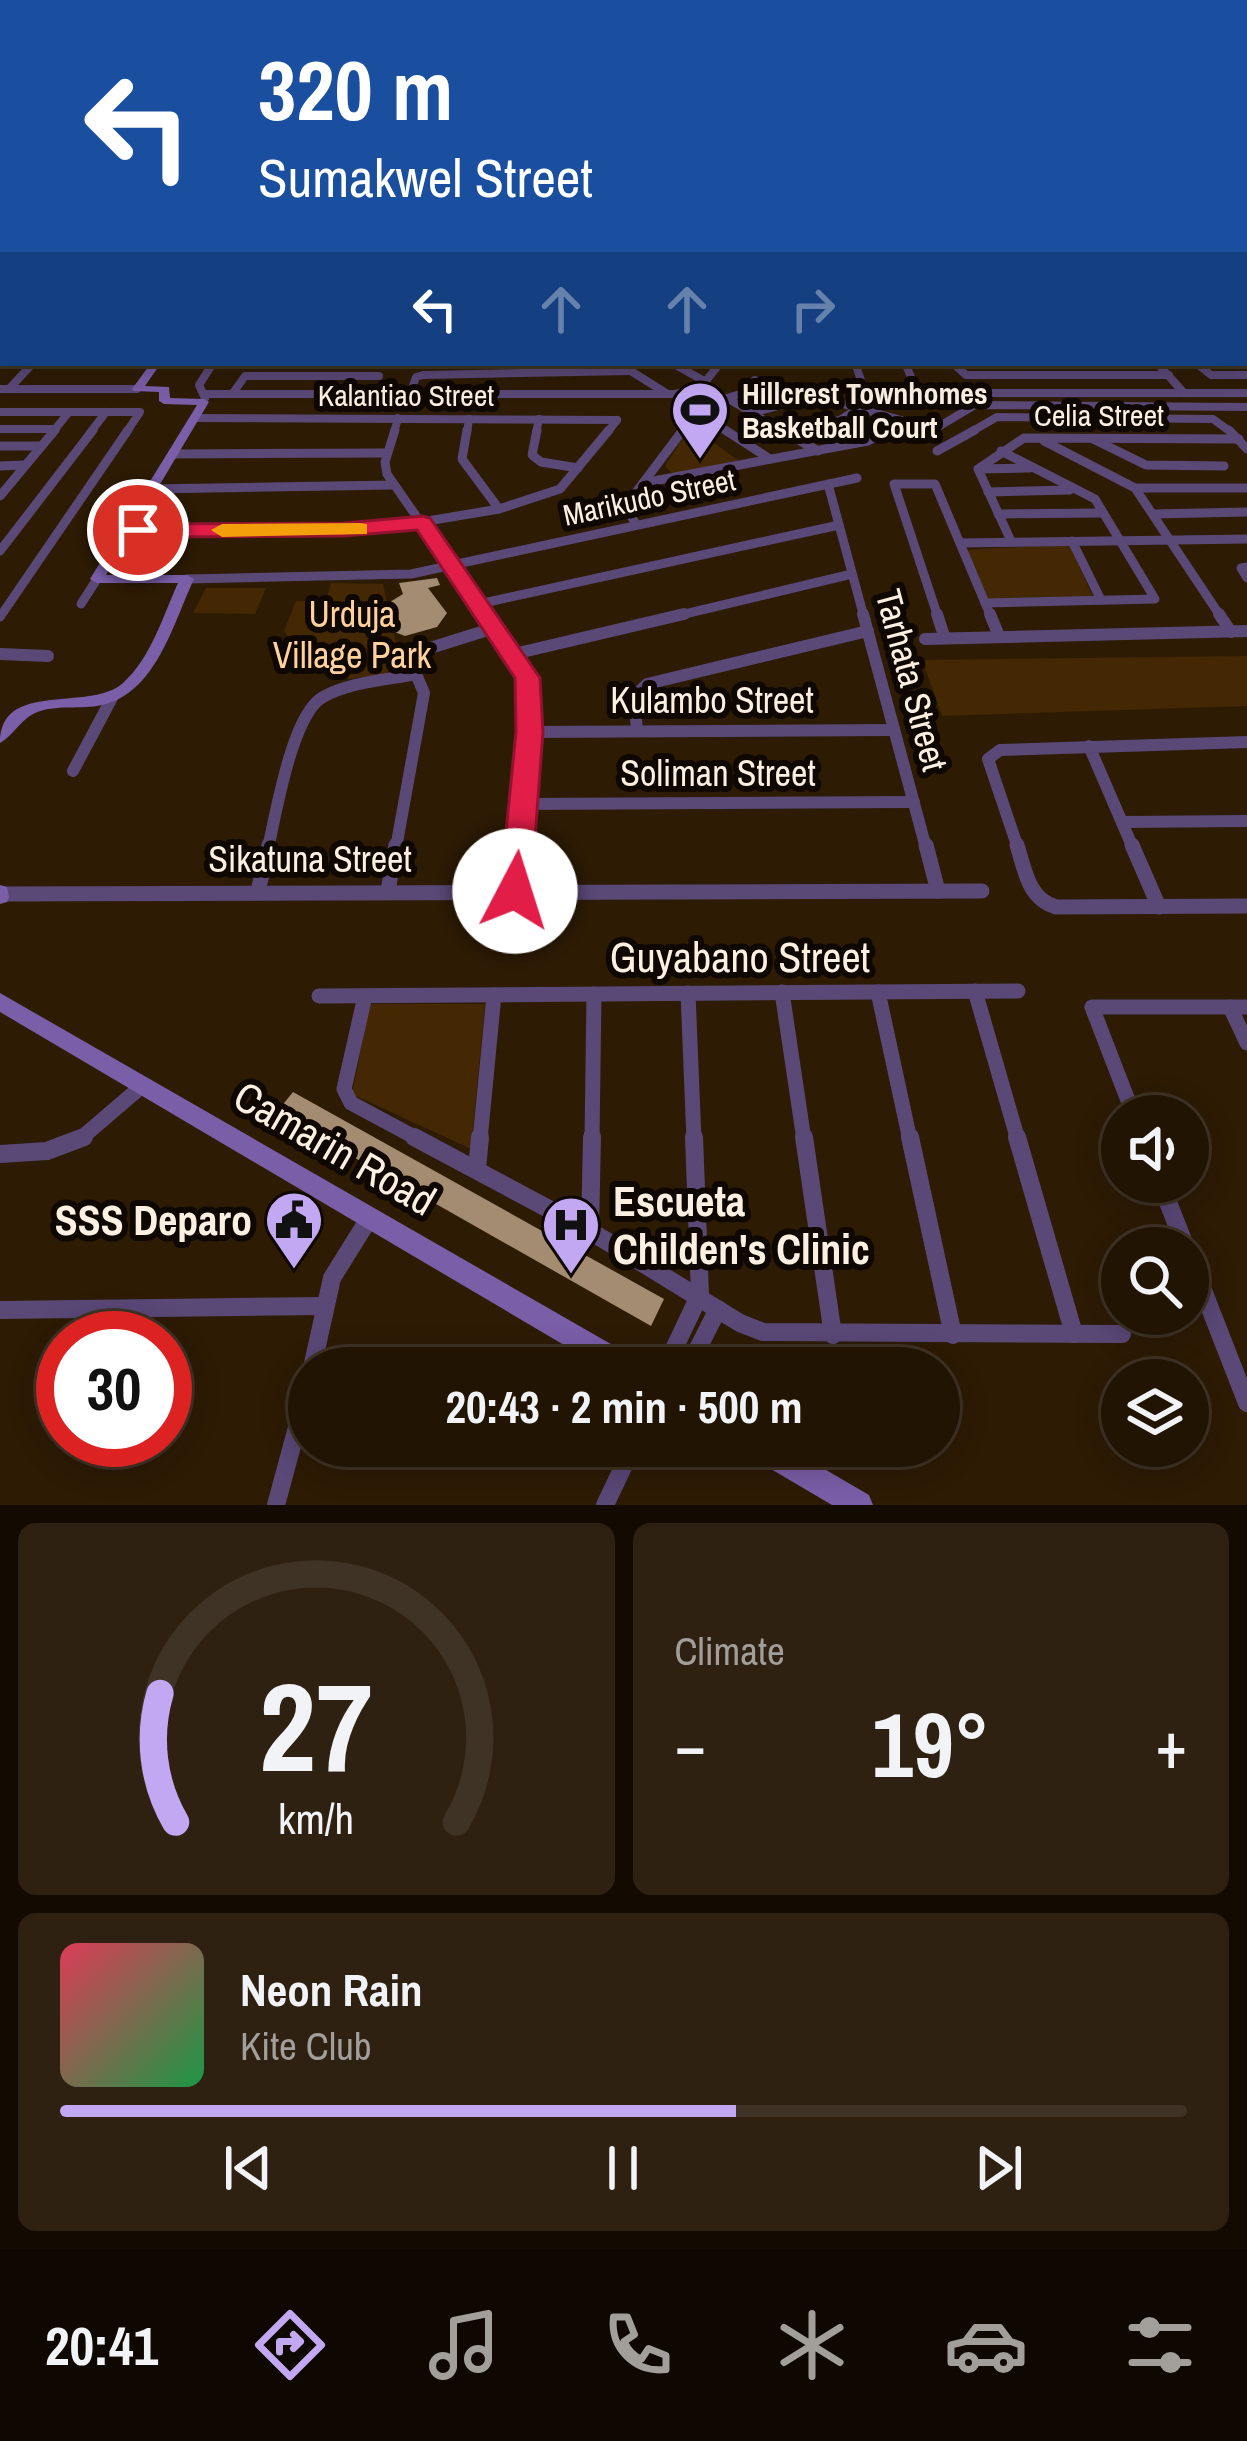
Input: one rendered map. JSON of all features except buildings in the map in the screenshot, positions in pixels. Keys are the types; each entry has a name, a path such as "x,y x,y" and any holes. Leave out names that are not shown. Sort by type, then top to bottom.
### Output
{"street":[{"path":"5,388 30,366"},
{"path":"137,389 153,366"},
{"path":"81,604 195,418 204,398 199,385 210,366"},
{"path":"373,394 382,366"},
{"path":"552,375 553,366"},
{"path":"623,366 667,394"},
{"path":"677,366 706,382"},
{"path":"5,388 165,389 162,398 167,401 233,393 667,394 692,391 718,366"},
{"path":"856,366 863,386 883,393 1247,393"},
{"path":"906,366 918,393"},
{"path":"1118,366 1126,376"},
{"path":"1160,366 1184,393"},
{"path":"1200,366 1210,375 1247,376"},
{"path":"955,368 1168,375"},
{"path":"410,394 416,377 423,375 631,371"},
{"path":"643,483 875,439 905,422 772,385 758,375 745,390"},
{"path":"233,393 245,376 379,376"},
{"path":"772,385 727,398 819,451"},
{"path":"786,430 837,421 883,393"},
{"path":"755,412 814,397"},
{"path":"636,524 628,506 701,405"},
{"path":"924,435 976,405 1242,407 1247,418"},
{"path":"0,412 140,412 0,617"},
{"path":"0,496 69,412"},
{"path":"0,551 106,412"},
{"name":"Kalantiao Street","path":"195,418 617,420 578,469"},
{"path":"398,418 385,468 393,485 528,678 530,732 515,891"},
{"path":"706,418 771,460"},
{"path":"938,451 992,418 1219,421 1247,449"},
{"path":"469,419 462,459 499,509"},
{"path":"538,419 532,455 541,462 578,469"},
{"path":"0,429 56,429"},
{"path":"1038,438 1135,488 1247,488"},
{"name":"Celia Street","path":"978,469 1018,439 1239,440"},
{"path":"1092,439 1146,465 1220,466 1194,440"},
{"path":"0,446 41,446"},
{"path":"986,603 1155,599 1095,499 1000,451"},
{"path":"173,454 387,453"},
{"path":"0,466 25,466"},
{"path":"1011,542 978,469 1036,468"},
{"path":"127,530 344,530 423,523 553,494 578,469"},
{"name":"Marikudo Street","path":"188,579 380,578 857,478"},
{"name":"Tarhata Street","path":"828,484 938,890"},
{"path":"944,635 894,484 935,484 999,636"},
{"path":"152,489 393,485"},
{"path":"1135,488 1231,632"},
{"path":"988,492 1077,490"},
{"path":"1153,514 1247,512"},
{"path":"998,514 1102,513"},
{"path":"479,604 839,525"},
{"path":"960,543 1247,538"},
{"path":"1072,541 1101,600"},
{"path":"514,653 852,574"},
{"path":"73,771 113,696 140,673 188,579 97,579"},
{"path":"388,892 424,693 408,658 412,652 494,628"},
{"path":"637,730 634,697 647,684 868,631"},
{"path":"925,639 1247,631"},
{"path":"0,654 48,656"},
{"path":"258,892 297,740 312,704 328,695 416,674"},
{"path":"0,738 15,716 35,705 113,696"},
{"name":"Kulambo Street","path":"530,732 895,730"},
{"path":"1247,742 1000,750 991,753 988,764 1037,900 1056,907 1247,906"},
{"path":"1089,746 1159,907"},
{"name":"Soliman Street","path":"523,803 914,802"},
{"path":"1122,822 1247,821"},
{"name":"Sikatuna Street","path":"1,894 982,891"},
{"path":"975,991 1074,1334"},
{"name":"Guyabano Street","path":"319,996 1018,991"},
{"path":"782,992 832,1335"},
{"path":"878,992 953,1335"},
{"path":"675,1347 700,1294 688,993"},
{"path":"590,1231 594,994"},
{"path":"477,1169 494,995"},
{"path":"365,996 346,1097 763,1332 1101,1334"},
{"name":"Camarin Road","path":"0,1002 592,1347"},
{"path":"1127,1095 1092,1007 1238,1007 1247,1043"},
{"path":"0,1154 67,1148 95,1130 142,1086"},
{"path":"316,1347 339,1263 370,1217"},
{"path":"0,1310 324,1306"},
{"path":"1209,1306 1247,1403"},
{"path":"699,1347 718,1309"},
{"path":"276,1505 288,1461"},
{"path":"604,1505 623,1467"},
{"path":"795,1467 859,1505"}],"green space":[{"path":"691,426 743,464 674,476 665,466"},
{"path":"1069,544 1095,601 985,605 965,550"},
{"name":"Urduja Village Park","path":"331,583 383,584 398,652 386,674 349,679 303,663 284,631 296,601 326,601"},
{"path":"206,588 266,588 255,614 193,613"},
{"path":"1247,656 1247,706 942,716 922,660"},
{"path":"370,1004 485,1004 471,1149 352,1094"}],"slow traffic":[{"path":"222,530 360,529"}],"place":[{"name":"Hillcrest Townhomes Basketball Court","path":"700,461"},
{"name":"SSS Deparo","path":"294,1271"},
{"name":"Escueta Childen's Clinic","path":"571,1276"}],"route":[{"path":"138,530 344,530 423,523 528,678 530,732 515,891"}]}
